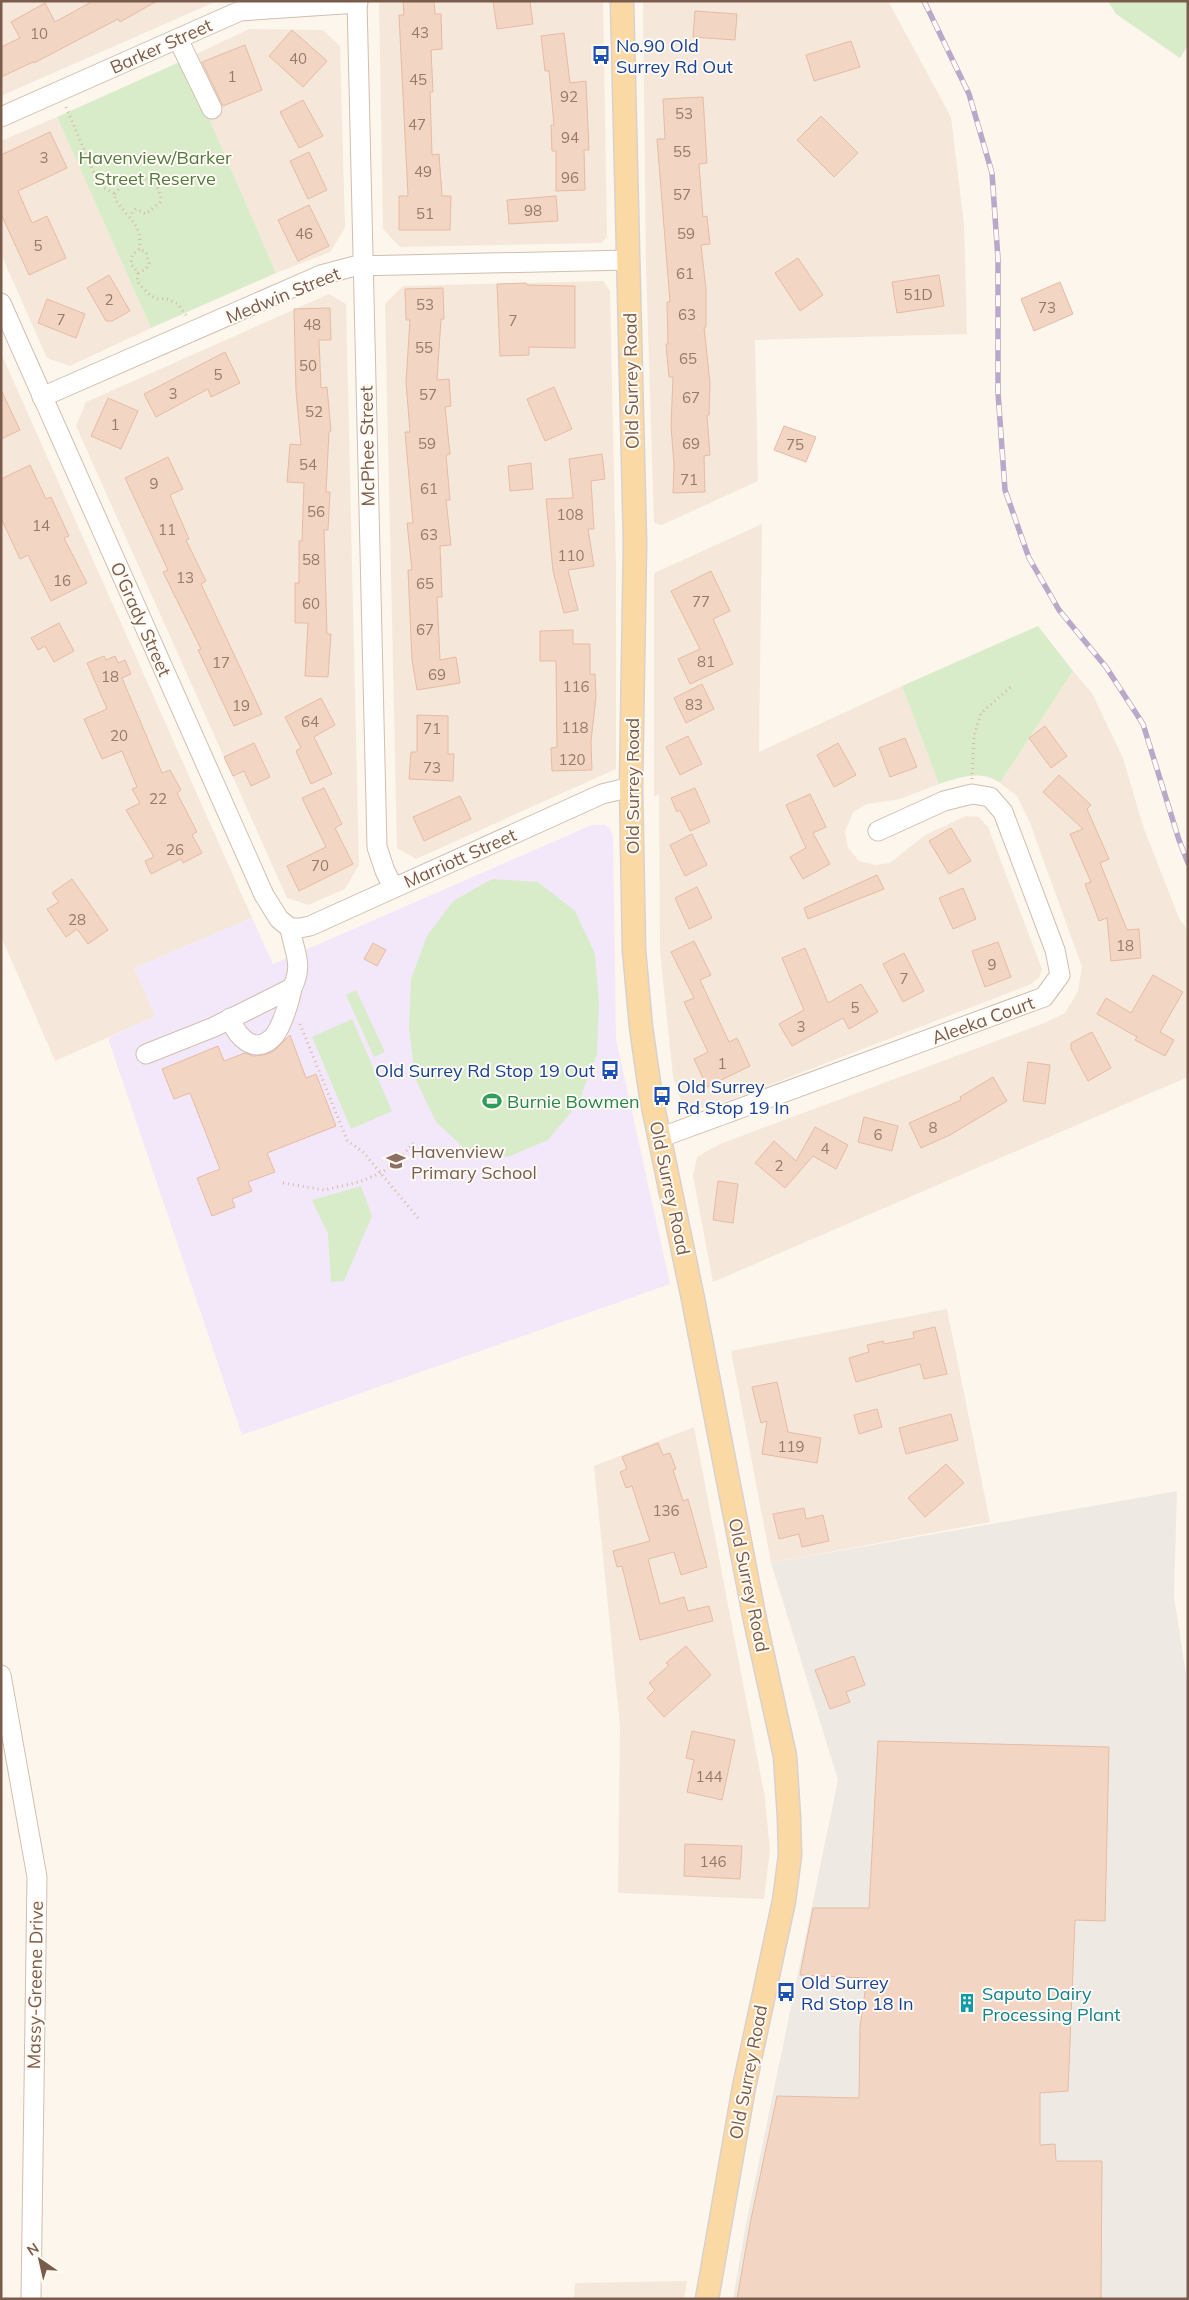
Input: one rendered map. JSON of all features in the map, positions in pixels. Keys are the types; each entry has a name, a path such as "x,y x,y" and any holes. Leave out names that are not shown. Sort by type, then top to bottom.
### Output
{"main road":[{"name":"Old Surrey Road","path":"622,1 635,543 631,787 634,950 641,1027 659,1138 693,1299 755,1620 785,1756 789,1818 790,1856 784,1901 744,2087 707,2299"}],"street":[{"name":"Barker Street","path":"1,117 240,11 358,2"},
{"name":"McPhee Street","path":"358,2 377,847 393,887"},
{"path":"178,39 212,109"},
{"name":"Medwin Street","path":"42,397 320,275 363,266 628,260"},
{"name":"O'Grady Street","path":"1,303 264,895 279,919 290,928"},
{"name":"Marriott Street","path":"290,928 310,926 602,794 631,787"},
{"path":"878,831 944,801 972,794"},
{"name":"Aleeka Court","path":"659,1138 1044,997 1060,975 1055,950 1003,812 990,797 972,794"},
{"path":"230,1018 235,1031 241,1039 251,1044 262,1044 274,1036 298,975 299,964 290,928"},
{"path":"146,1054 291,994"},
{"name":"Massy-Greene Drive","path":"1,1675 37,1877 31,2299"}],"path":[{"path":"58,91 94,173 103,187 115,194"},
{"path":"131,217 136,209 146,214 160,202 161,196 157,186 141,175 136,182 122,185 115,194 115,199 122,210 131,217 141,238 139,249 132,255 131,264 138,273 137,281 148,293 155,298 161,300 165,298 178,304 195,331"},
{"path":"138,273 146,269 150,264 146,252 139,249"},
{"path":"972,794 971,766 974,736 981,713 1012,686"},
{"path":"291,994 347,1140 364,1153 418,1218"},
{"path":"283,1183 324,1190 359,1182 381,1173 398,1161 413,1143"}],"shaded area":[{"path":"1,1 217,1 1,96"},
{"path":"379,1 603,1 607,237 601,243 400,247 383,229"},
{"path":"643,1 888,1 951,117 964,224 967,334 755,340 758,481 662,525 654,523 646,265"},
{"path":"249,29 323,30 340,46 345,228 330,252 276,273 184,60"},
{"path":"57,117 151,328 70,366 47,358 1,254 1,141"},
{"path":"603,281 610,291 616,568 616,769 416,859 397,848 385,304 403,286"},
{"path":"329,294 346,304 359,865 345,889 308,905 287,898 76,426 86,402"},
{"path":"1,353 252,918 134,968 156,1016 55,1061 1,936"},
{"path":"762,524 759,752 902,686 939,784 900,799 867,804 853,812 845,832 848,848 859,861 876,865 890,863 925,835 966,816 979,817 988,827 1042,969 1039,978 1029,985 730,1100 698,1109 681,1100 673,1077 660,952 659,794 654,797 654,573"},
{"path":"1073,671 1092,693 1123,758 1144,829 1179,918 1188,931 1188,1077 713,1282 693,1176 697,1157 720,1144 1042,1024 1065,1013 1078,991 1082,967 1030,823 1017,796 1000,783"},
{"name":"Havenview Primary School","path":"592,825 605,825 610,829 613,836 616,1039 670,1284 242,1435 108,1038 155,1016 134,968 252,918 273,964"},
{"path":"947,1309 990,1522 771,1563 731,1351"},
{"path":"694,1427 765,1798 770,1850 764,1899 618,1893 620,1727 594,1466"},
{"path":"1177,1491 1174,1596 1188,1688 1188,2299 733,2299 746,2224 838,1780 771,1563"},
{"path":"687,2281 684,2299 574,2299 575,2283"}],"green space":[{"path":"1108,1 1188,1 1188,45 1180,58 1116,14"},
{"name":"Havenview/Barker Street Reserve","path":"184,60 276,273 151,328 57,117"},
{"path":"1038,626 1073,671 1000,783 986,776 970,776 939,784 902,686"},
{"path":"492,879 538,882 575,911 595,954 599,1003 597,1054 578,1104 548,1140 508,1157 465,1149 436,1122 415,1078 409,1028 411,979 427,936 453,901"},
{"path":"356,990 385,1052 374,1057 346,995"},
{"path":"352,1019 392,1111 351,1129 312,1037"},
{"path":"361,1186 372,1216 344,1281 331,1282 328,1234 312,1200"}],"building":[{"path":"93,1 157,1 120,22 118,19 34,63 1,77 1,47 20,38 11,22 45,3 55,22"},
{"path":"403,1 434,1 435,14 441,14 442,49 431,50 433,92 430,92 432,155 439,154 442,196 451,196 450,230 399,230 399,196 408,196 399,15 404,15"},
{"path":"493,1 530,1 533,24 497,29"},
{"path":"695,11 737,14 735,40 693,37"},
{"path":"292,30 327,61 303,87 269,56"},
{"path":"564,33 570,83 586,81 589,150 584,150 585,190 556,191 556,151 552,151 551,125 554,125 549,71 545,71 541,36"},
{"path":"851,41 860,67 814,81 806,55"},
{"path":"245,45 262,90 223,106 202,62"},
{"path":"703,97 707,163 699,164 703,217 707,216 710,244 701,245 706,289 706,327 704,327 710,383 709,415 707,415 710,455 704,456 705,492 673,493 674,465 671,426 673,377 669,377 666,344 668,344 667,302 670,302 657,139 665,139 663,99"},
{"path":"303,100 323,136 299,148 280,112"},
{"path":"821,116 858,153 834,177 797,140"},
{"path":"50,132 67,168 18,191 32,223 47,216 66,258 29,275 1,214 1,155"},
{"path":"309,152 327,190 308,199 290,161"},
{"path":"556,196 558,221 509,224 507,200"},
{"path":"309,205 329,246 298,261 278,220"},
{"path":"798,258 823,295 800,311 775,273"},
{"path":"109,275 130,311 112,321 106,321 87,288"},
{"path":"939,275 944,306 897,313 892,282"},
{"path":"1060,282 1073,314 1034,331 1021,299"},
{"path":"526,283 527,285 575,286 575,348 529,347 529,355 500,356 497,284"},
{"path":"443,288 444,319 441,319 437,380 449,379 451,406 445,407 450,454 446,455 450,500 446,500 451,545 440,546 442,597 437,597 440,660 456,657 460,683 417,690 412,660 408,570 412,570 407,523 413,523 405,432 410,432 406,382 410,320 406,320 405,289"},
{"path":"47,299 85,314 76,338 38,323"},
{"path":"330,308 331,340 319,340 321,388 327,387 331,431 329,432 326,492 330,492 328,530 324,530 327,634 331,634 328,677 305,676 308,623 295,623 295,583 299,583 299,541 302,541 304,483 287,482 290,444 301,445 296,391 294,309"},
{"path":"225,352 240,383 211,397 208,389 156,417 144,394"},
{"path":"554,387 572,429 545,441 527,399"},
{"path":"1,390 20,430 1,439"},
{"path":"108,398 138,411 121,449 91,436"},
{"path":"784,426 816,437 806,462 774,450"},
{"path":"602,454 605,479 591,481 594,529 588,529 594,566 568,570 578,610 564,613 553,571 546,499 573,498 569,459"},
{"path":"168,457 183,489 170,495 189,539 186,540 206,581 201,584 262,714 234,726 198,650 201,649 163,572 168,570 125,478"},
{"path":"531,463 533,489 510,491 508,466"},
{"path":"30,465 46,499 51,497 69,536 64,538 87,583 51,601 28,555 20,559 1,518 1,479"},
{"path":"711,571 730,611 713,619 733,664 690,684 678,659 700,649 671,591"},
{"path":"59,623 74,651 54,662 45,646 38,650 31,638"},
{"path":"573,630 573,644 590,644 590,674 595,674 596,697 591,741 592,770 552,771 551,748 557,747 556,661 540,661 540,631"},
{"path":"104,656 106,660 115,656 118,663 125,660 131,674 122,678 162,773 170,770 181,790 177,793 197,832 192,835 202,853 183,863 181,859 151,874 145,861 154,857 126,810 140,803 132,789 137,787 122,751 102,759 84,719 107,709 87,663"},
{"path":"702,684 714,709 686,723 674,698"},
{"path":"321,698 335,725 314,737 332,774 311,784 296,751 301,748 285,717"},
{"path":"417,715 448,716 448,754 454,754 453,781 409,779 411,752 417,752"},
{"path":"1045,726 1067,756 1051,768 1029,738"},
{"path":"688,736 702,764 680,775 666,747"},
{"path":"905,738 917,767 890,777 879,748"},
{"path":"254,743 270,777 251,786 244,771 233,776 224,757"},
{"path":"838,743 856,775 834,787 817,755"},
{"path":"1059,775 1091,805 1087,809 1109,859 1100,863 1127,930 1139,929 1141,958 1111,961 1107,918 1099,921 1085,884 1091,882 1070,834 1083,829 1043,792"},
{"path":"324,788 342,824 335,828 353,864 299,891 287,866 326,847 302,798"},
{"path":"695,788 710,822 690,831 680,810 677,812 671,798"},
{"path":"810,794 826,827 813,833 830,864 803,879 790,857 806,848 786,805"},
{"path":"460,796 471,819 424,841 413,817"},
{"path":"951,828 971,861 949,874 929,841"},
{"path":"692,834 707,865 685,876 670,845"},
{"path":"877,875 884,889 808,919 804,908"},
{"path":"72,879 108,930 88,944 77,929 66,937 47,909 59,902 52,893"},
{"path":"697,887 712,918 689,929 675,898"},
{"path":"963,888 976,919 953,929 939,898"},
{"path":"694,941 711,975 700,980 729,1042 737,1038 750,1066 707,1087 694,1059 708,1052 684,1002 694,998 671,952"},
{"path":"998,942 1011,977 985,987 972,951"},
{"path":"373,943 386,950 377,966 364,959"},
{"path":"805,948 828,1003 861,984 878,1012 849,1029 843,1018 792,1046 779,1024 804,1010 782,958"},
{"path":"904,953 924,991 903,1002 883,964"},
{"path":"1153,975 1183,992 1160,1032 1174,1040 1165,1056 1135,1040 1137,1037 1097,1014 1106,998 1131,1013"},
{"path":"1092,1032 1111,1068 1088,1081 1071,1049 1071,1043"},
{"path":"290,1035 306,1078 316,1074 336,1126 267,1153 275,1172 248,1182 252,1191 232,1199 235,1207 212,1216 197,1178 220,1169 190,1093 174,1099 162,1069 218,1046 224,1061 245,1053 253,1056 264,1055 274,1051"},
{"path":"1028,1062 1050,1065 1045,1104 1023,1101"},
{"path":"993,1077 1007,1101 950,1135 921,1148 909,1123 961,1100 960,1097"},
{"path":"864,1117 898,1126 892,1151 858,1142"},
{"path":"815,1127 848,1145 836,1169 813,1156 785,1188 755,1163 774,1141 796,1161"},
{"path":"718,1181 738,1184 733,1223 713,1220"},
{"path":"935,1327 947,1374 924,1379 920,1364 856,1382 849,1358 869,1352 867,1345 883,1341 884,1344 914,1338 913,1332"},
{"path":"777,1382 788,1432 821,1438 817,1463 762,1454 767,1421 761,1423 752,1387"},
{"path":"877,1409 882,1427 859,1434 854,1415"},
{"path":"951,1414 958,1440 906,1454 899,1428"},
{"path":"658,1443 663,1455 670,1453 676,1469 673,1470 683,1501 688,1499 707,1567 681,1575 674,1552 648,1559 660,1604 684,1597 688,1611 709,1606 713,1621 640,1640 622,1566 617,1567 613,1551 650,1541 632,1486 626,1488 620,1472 627,1469 622,1457"},
{"path":"946,1464 964,1483 925,1517 908,1498"},
{"path":"804,1508 806,1519 823,1515 829,1541 802,1547 799,1534 779,1539 773,1514"},
{"path":"686,1646 711,1675 664,1717 647,1698 655,1690 649,1683 669,1665 666,1663"},
{"path":"854,1656 865,1685 846,1692 850,1702 830,1709 815,1670"},
{"path":"692,1731 735,1740 722,1800 687,1792 694,1760 686,1758"},
{"name":"Saputo Dairy Processing Plant","path":"878,1741 1109,1747 1105,1921 1075,1920 1068,2091 1040,2093 1040,2145 1055,2144 1056,2161 1102,2161 1101,2299 737,2299 751,2219 777,2096 859,2098 860,2027 867,1978 800,1975 813,1908 869,1908"},
{"path":"685,1844 742,1846 740,1879 684,1876"}],"railway":[{"path":"924,1 969,94 992,173 998,259 998,393 1005,490 1029,558 1059,610 1106,667 1143,724 1188,863"}],"place":[{"name":"No.90 Old Surrey Rd Out","path":"601,55"},
{"name":"Old Surrey Rd Stop 19 Out","path":"610,1070"},
{"name":"Old Surrey Rd Stop 19 In","path":"662,1096"},
{"name":"Burnie Bowmen","path":"492,1101"},
{"name":"Havenview Primary School","path":"396,1161"},
{"name":"Old Surrey Rd Stop 18 In","path":"786,1992"},
{"name":"Saputo Dairy Processing Plant","path":"967,2003"}]}
